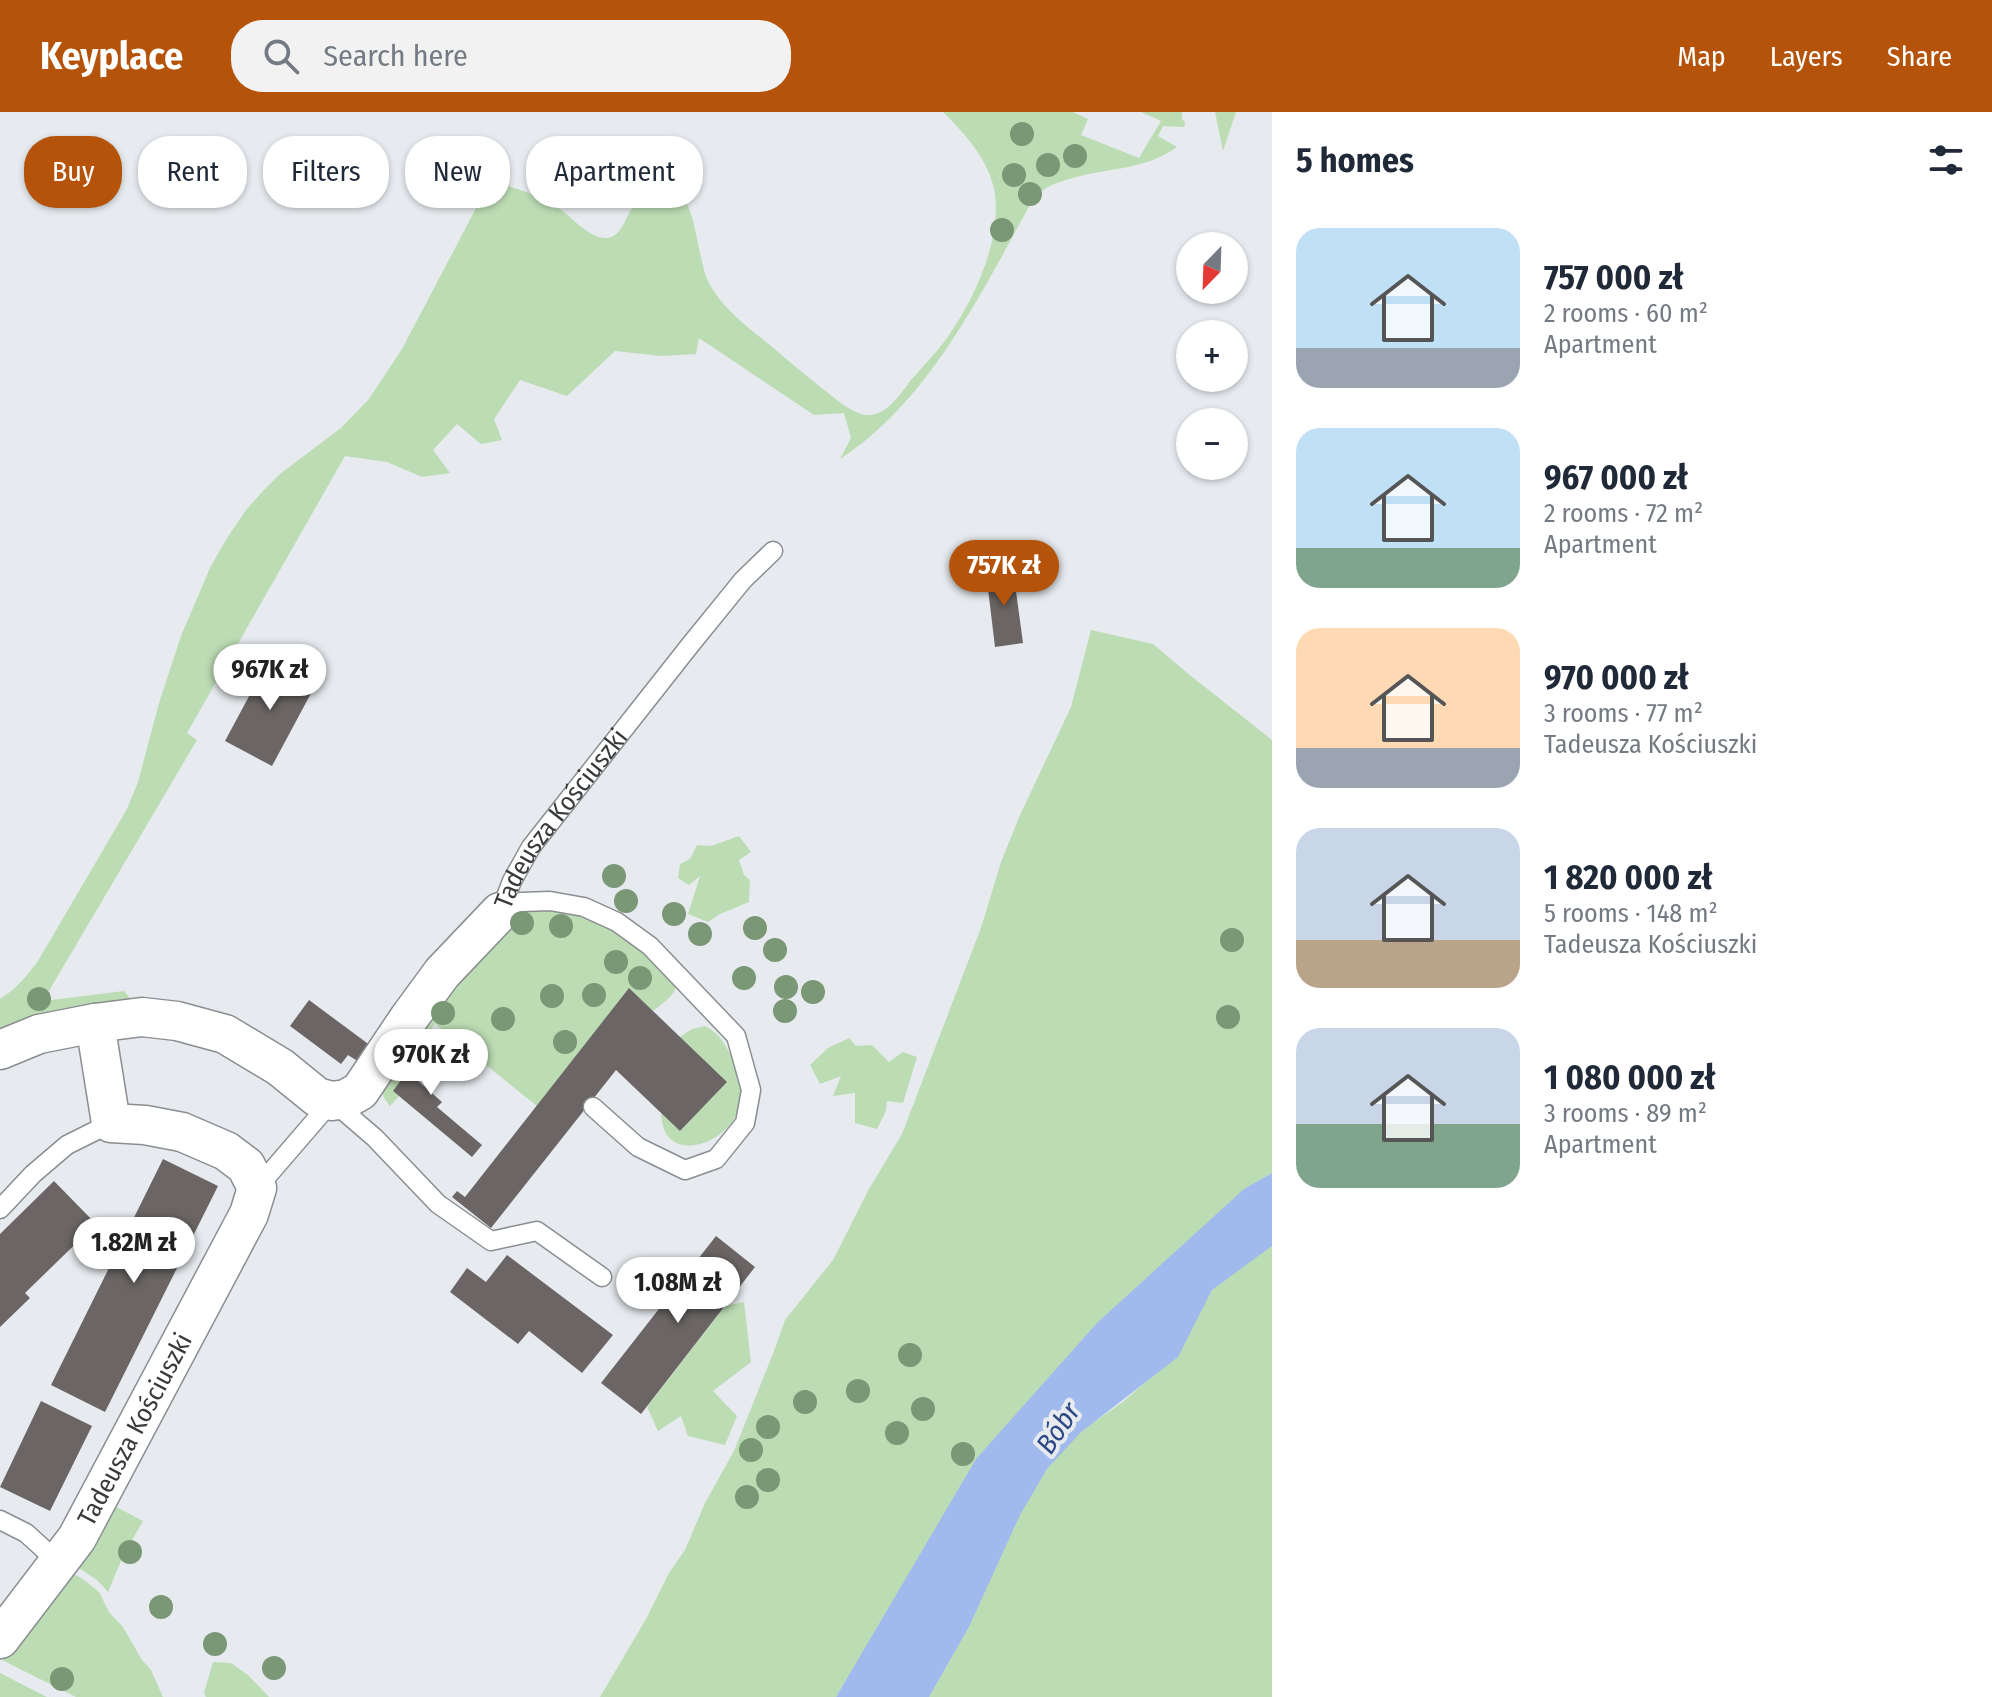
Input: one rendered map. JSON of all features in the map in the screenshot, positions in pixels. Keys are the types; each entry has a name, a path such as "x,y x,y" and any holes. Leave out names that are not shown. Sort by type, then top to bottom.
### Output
{"street":[{"name":"Tadeusza Kościuszki","path":"332,1101 346,1099 360,1091 442,973 500,912"},
{"path":"0,1050 39,1034 95,1023 142,1017 177,1021 225,1034 280,1067 317,1097 332,1101"},
{"path":"95,1023 111,1123 182,1132 226,1151 246,1166 257,1188"},
{"name":"Tadeusza Kościuszki","path":"0,1639 77,1538 249,1214 257,1188"}],"lane":[{"name":"Tadeusza Kościuszki","path":"500,912 512,881 531,847 743,580 773,551"},
{"path":"500,912 521,902 550,901 584,907 617,922 650,946 736,1036 751,1090 745,1123 716,1159 685,1170 638,1147 593,1107"},
{"path":"257,1188 332,1101 375,1138 438,1204 491,1241 537,1231 602,1277"},
{"path":"0,1209 33,1174 67,1145 111,1123"},
{"path":"0,1520 26,1533 58,1562"}],"green space":[{"path":"943,112 1073,112 1088,119 1081,135 1139,158 1161,121 1141,112 1182,112 1185,122 1184,127 1163,126 1158,136 1177,147 1153,160 1063,181 1040,193 1030,205 950,344 926,377 872,435 840,459 851,438 844,413 814,415 699,338 696,354 661,356 615,351 567,396 520,380 494,419 502,440 481,444 457,424 433,450 450,473 422,477 387,462 345,456 187,733 197,740 43,1001 124,991 134,1003 0,1035 0,999 21,982 38,961 127,809 138,782 181,636 210,568 227,538 246,510 280,474 341,428 369,399 402,349 476,208 510,208 510,187 526,192 526,208 558,208 589,232 599,237 610,237 618,233 632,208 689,208 708,281 728,309 842,404 859,413 877,414 894,402 947,338 976,288 990,251 996,212 995,194 988,170"},
{"path":"1215,112 1236,112 1223,151"},
{"path":"1091,630 1153,644 1272,740 1272,1173 1245,1189 899,1594 836,1697 600,1697 685,1550 705,1503 734,1451 785,1320 833,1260 869,1189 902,1134 981,928 1001,862 1071,707"},
{"path":"739,836 751,852 739,860 744,875 750,880 749,902 708,922 688,914 700,876 689,885 678,878 680,864 690,859 697,845 711,846"},
{"path":"524,909 570,913 607,928 639,947 666,970 673,980 674,992 653,1011 629,989 537,1106 435,1024 402,1067 407,1072 394,1091 399,1096 390,1106 381,1087 477,942"},
{"path":"705,1026 720,1037 726,1047 742,1095 738,1111 729,1126 702,1144 687,1146 674,1142 665,1131 661,1112 680,1131 726,1082 680,1037 692,1029"},
{"path":"849,1038 856,1046 872,1045 889,1062 903,1052 917,1057 903,1103 887,1101 886,1111 877,1129 855,1123 855,1093 833,1096 841,1076 820,1084 810,1065 828,1048"},
{"path":"1272,1241 1272,1697 929,1697 969,1627 1020,1512 1047,1469 1076,1435 1124,1401 1176,1355 1214,1286"},
{"path":"744,1302 751,1362 713,1391 737,1416 725,1445 688,1436 681,1416 658,1431 647,1407 725,1306"},
{"path":"109,1503 143,1521 123,1556 108,1592 97,1580 71,1563"},
{"path":"66,1570 99,1592 109,1612 123,1627 151,1670 163,1697 76,1697 0,1659"},
{"path":"213,1662 231,1663 269,1697 206,1697 204,1693"},
{"path":"0,1673 47,1697 0,1697"}],"water":[{"name":"Bóbr","path":"1272,1173 1272,1246 1212,1290 1178,1357 1080,1433 1047,1469 1020,1515 969,1627 929,1697 836,1697 976,1459 1097,1323 1244,1189"}],"building":[{"path":"1013,569 1023,643 995,647 986,572"},
{"path":"269,659 316,684 272,766 225,741"},
{"path":"629,988 727,1082 680,1131 616,1070 491,1228 452,1197 457,1191 465,1197"},
{"path":"309,1000 371,1046 359,1062 348,1055 341,1064 290,1026"},
{"path":"426,1035 441,1046 417,1080 442,1102 437,1107 482,1145 472,1157 393,1091 407,1072 402,1067"},
{"path":"163,1159 218,1186 105,1412 51,1385"},
{"path":"54,1181 96,1224 25,1293 30,1298 0,1327 0,1234"},
{"path":"716,1236 755,1267 641,1414 601,1383"},
{"path":"507,1255 613,1335 582,1373 529,1331 518,1344 450,1292 467,1268 486,1282"},
{"path":"41,1401 92,1426 50,1511 0,1487"}]}
